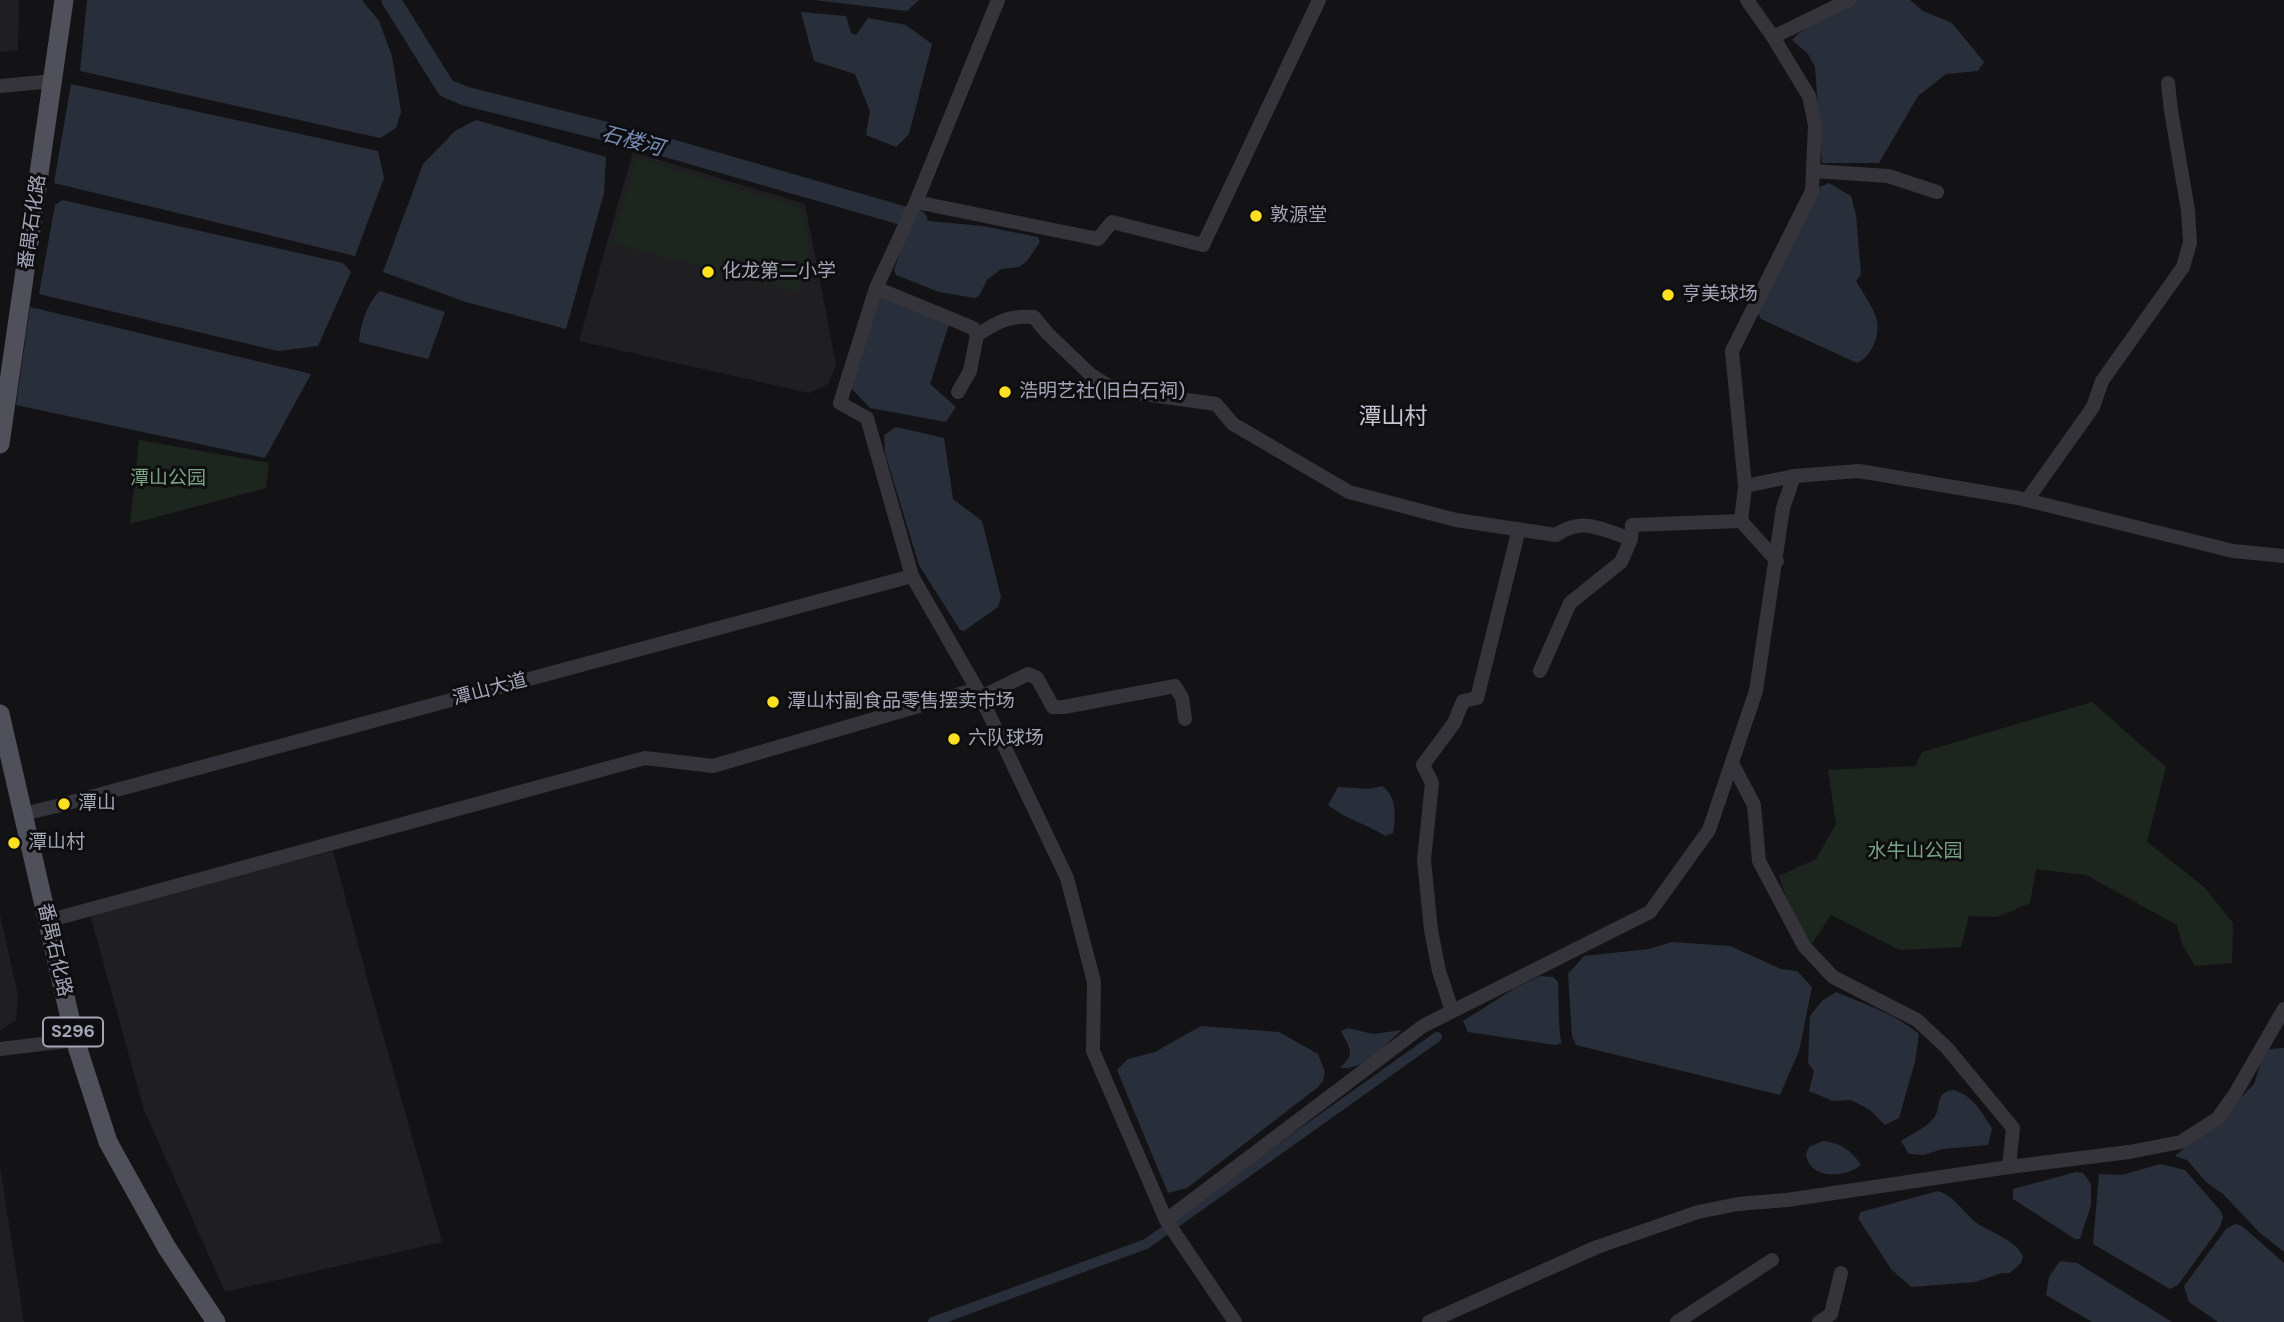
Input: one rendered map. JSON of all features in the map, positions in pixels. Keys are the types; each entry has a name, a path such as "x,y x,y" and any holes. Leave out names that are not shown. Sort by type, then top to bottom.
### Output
{"main road":[{"name":"番禺石化路","path":"0,444 64,0"},
{"name":"番禺石化路","path":"0,714 75,1040 108,1142 167,1248 216,1322"}],"street":[{"path":"998,0 914,205 876,288 840,403 867,418 912,576 979,693 1067,878 1094,982 1093,1051 1166,1220 1235,1322"},
{"path":"914,205 1098,239 1112,222 1203,245 1319,0"},
{"path":"1746,0 1773,37 1809,96 1815,125 1812,191 1732,351 1745,486 1741,521 1777,561"},
{"path":"1773,37 1849,0"},
{"path":"0,86 54,81"},
{"path":"2027,500 2093,407 2102,381 2183,267 2190,243 2188,210 2168,83"},
{"path":"1813,171 1888,176 1937,192"},
{"path":"876,288 973,328 977,335 970,371 958,392"},
{"path":"977,335 1003,319 1034,317 1046,333 1091,375 1115,390 1216,404 1233,424 1349,492 1456,520 1556,535 1566,528 1580,524 1631,539"},
{"path":"1745,486 1794,476 1859,471 2027,500 2233,551 2284,556"},
{"path":"1166,1220 1423,1026 1650,912 1709,830 1756,691 1783,508 1794,476"},
{"path":"1540,671 1570,603 1621,562 1631,539 1632,525 1741,521"},
{"path":"1452,1011 1439,971 1431,930 1424,860 1432,783 1423,765 1454,723 1463,701 1477,698 1519,529"},
{"name":"潭山大道","path":"23,814 912,576"},
{"path":"47,921 645,758 713,766 979,693 1028,674 1037,678 1053,706 1064,707 1175,685 1182,698 1185,719"},
{"path":"1732,763 1754,805 1759,861 1804,946 1833,976 1917,1020 1947,1048 2013,1128 2009,1167"},
{"path":"1429,1322 1597,1247 1698,1212 1738,1204 1787,1200 2129,1152 2182,1142 2217,1119 2235,1094 2284,1009"},
{"path":"0,1049 75,1040"},
{"path":"1677,1322 1772,1260"},
{"path":"1819,1322 1831,1314 1840,1273"}],"shaded area":[{"path":"0,0 19,0 18,50 0,52"},
{"name":"化龙第二小学","path":"633,152 805,204 836,365 828,384 809,393 579,341"},
{"path":"333,851 442,1242 225,1292 144,1110 90,914"},
{"path":"0,915 18,996 16,1020 0,1031"},
{"path":"0,1166 24,1322 0,1322"}],"green space":[{"path":"636,158 801,208 809,246 805,263 800,271 790,278 801,282 798,292 612,243"},
{"name":"潭山公园","path":"139,440 269,463 266,488 130,524"},
{"name":"水牛山公园","path":"2092,702 2166,767 2147,842 2204,887 2233,923 2232,963 2195,966 2182,944 2177,925 2086,875 2036,869 2030,903 1997,917 1969,916 1961,947 1900,950 1831,915 1811,945 1790,908 1779,876 1816,859 1836,824 1828,770 1915,766 1922,752"}],"water":[{"path":"87,0 362,0 379,21 392,56 401,112 396,128 380,138 80,71"},
{"path":"814,0 919,0 907,11"},
{"path":"1853,0 1910,0 1923,11 1952,23 1984,62 1978,71 1946,74 1918,96 1879,163 1822,163 1815,67 1808,54 1792,40"},
{"path":"801,12 846,16 851,33 856,35 868,18 906,25 932,44 909,134 896,147 866,135 870,111 855,74 814,61"},
{"path":"71,84 378,151 384,178 355,256 54,183"},
{"path":"476,120 606,157 604,193 566,329 466,302 383,272 423,164 455,131"},
{"path":"1829,183 1851,196 1856,215 1861,274 1856,281 1877,321 1873,345 1857,363 1761,319 1756,310 1817,188"},
{"path":"62,200 343,263 351,272 318,346 278,351 39,294 55,205"},
{"path":"918,220 982,226 1038,237 1040,242 1027,261 1019,267 1001,269 987,280 979,296 974,298 939,292 896,275 894,270 907,233"},
{"path":"380,291 445,312 428,359 359,342 365,314"},
{"path":"886,295 949,324 930,384 956,407 946,422 870,408 848,385 878,297"},
{"path":"30,307 311,374 265,458 16,405"},
{"path":"896,427 944,438 953,499 982,521 1001,597 998,607 964,631 960,630 919,565 885,453 884,435"},
{"path":"1382,786 1393,801 1395,814 1393,833 1385,836 1328,805 1338,787 1369,789"},
{"path":"1672,942 1730,946 1781,969 1797,971 1812,987 1799,1051 1780,1095 1576,1045 1572,1036 1568,974 1584,956 1649,949"},
{"path":"1540,976 1553,977 1558,982 1562,1043 1556,1045 1468,1032 1463,1021 1515,988"},
{"path":"1836,992 1890,1015 1919,1034 1915,1062 1899,1118 1885,1125 1870,1110 1851,1100 1833,1101 1809,1091 1814,1071 1808,1063 1810,1016 1822,1001"},
{"path":"1201,1026 1279,1032 1318,1054 1325,1072 1318,1087 1187,1188 1168,1193 1117,1070 1128,1059 1155,1052"},
{"path":"1348,1028 1373,1034 1402,1030 1366,1061 1350,1068 1340,1068 1350,1054 1341,1031"},
{"path":"2284,1048 2284,1252 2259,1232 2223,1194 2206,1182 2187,1160 2175,1156 2223,1116 2254,1084 2264,1053 2270,1049"},
{"path":"1953,1090 1971,1100 1992,1128 1988,1145 1942,1149 1924,1155 1909,1154 1901,1141 1930,1122 1936,1115 1943,1094"},
{"path":"1823,1141 1845,1148 1861,1165 1838,1174 1814,1169 1806,1154 1809,1147"},
{"path":"2160,1164 2185,1170 2223,1217 2220,1227 2178,1285 2170,1289 2093,1244 2099,1174 2122,1175"},
{"path":"2076,1172 2083,1173 2091,1184 2091,1205 2080,1239 2075,1239 2013,1199 2013,1189"},
{"path":"1938,1191 1949,1197 1978,1224 2014,1245 2023,1256 2021,1263 2010,1273 1975,1282 1911,1287 1891,1269 1858,1218 1861,1212"},
{"path":"2235,1224 2242,1226 2284,1263 2284,1322 2218,1322 2189,1302 2184,1286 2226,1229"},
{"path":"2060,1261 2077,1263 2172,1322 2092,1322 2046,1295 2049,1277"}],"waterway":[{"name":"石楼河","path":"391,0 446,88 465,96 637,139 918,220"},
{"path":"933,1322 1146,1244 1437,1037"}],"place":[{"name":"敦源堂","path":"1256,216"},
{"name":"化龙第二小学","path":"708,272"},
{"name":"亨美球场","path":"1668,295"},
{"name":"浩明艺社(旧白石祠)","path":"1005,392"},
{"name":"潭山村副食品零售摆卖市场","path":"773,702"},
{"name":"六队球场","path":"954,739"},
{"name":"潭山","path":"64,804"},
{"name":"潭山村","path":"14,843"}],"district":[{"name":"潭山村","path":"1393,418"}]}
